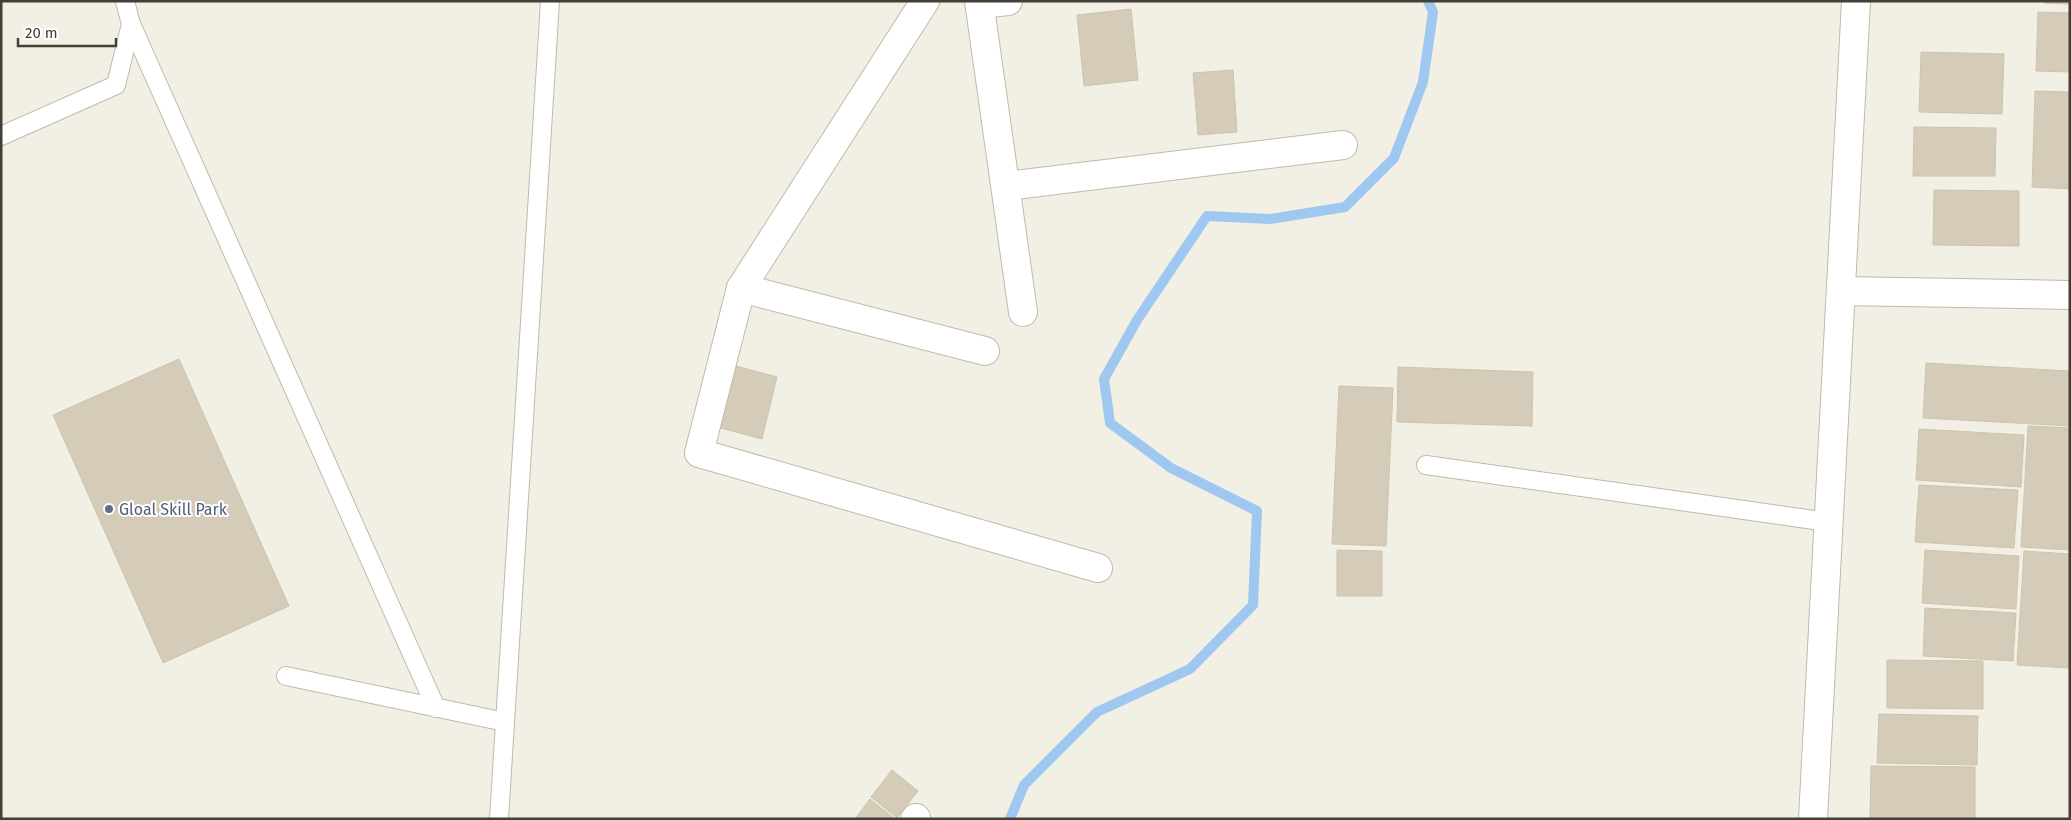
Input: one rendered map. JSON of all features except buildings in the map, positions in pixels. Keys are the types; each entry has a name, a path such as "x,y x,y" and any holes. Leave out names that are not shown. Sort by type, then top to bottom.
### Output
{"street":[{"path":"924,1 741,288 699,453 1098,568"},
{"path":"1008,1 980,3 1023,312"},
{"path":"1813,819 1856,1"},
{"path":"1006,186 1343,145"},
{"path":"741,288 986,351"},
{"path":"1841,291 2070,295"}],"lane":[{"path":"125,1 131,24 436,708"},
{"path":"499,819 550,1"},
{"path":"1,136 116,84 131,24"},
{"path":"1426,465 1828,522"},
{"path":"286,676 505,722"}],"waterway":[{"path":"1010,819 1024,785 1097,712 1190,669 1253,605 1257,511 1171,468 1110,423 1104,379 1137,320 1207,216 1270,219 1345,207 1394,158 1423,82 1433,12 1428,1"}],"place":[{"name":"Gloal Skill Park","path":"109,509"}]}
